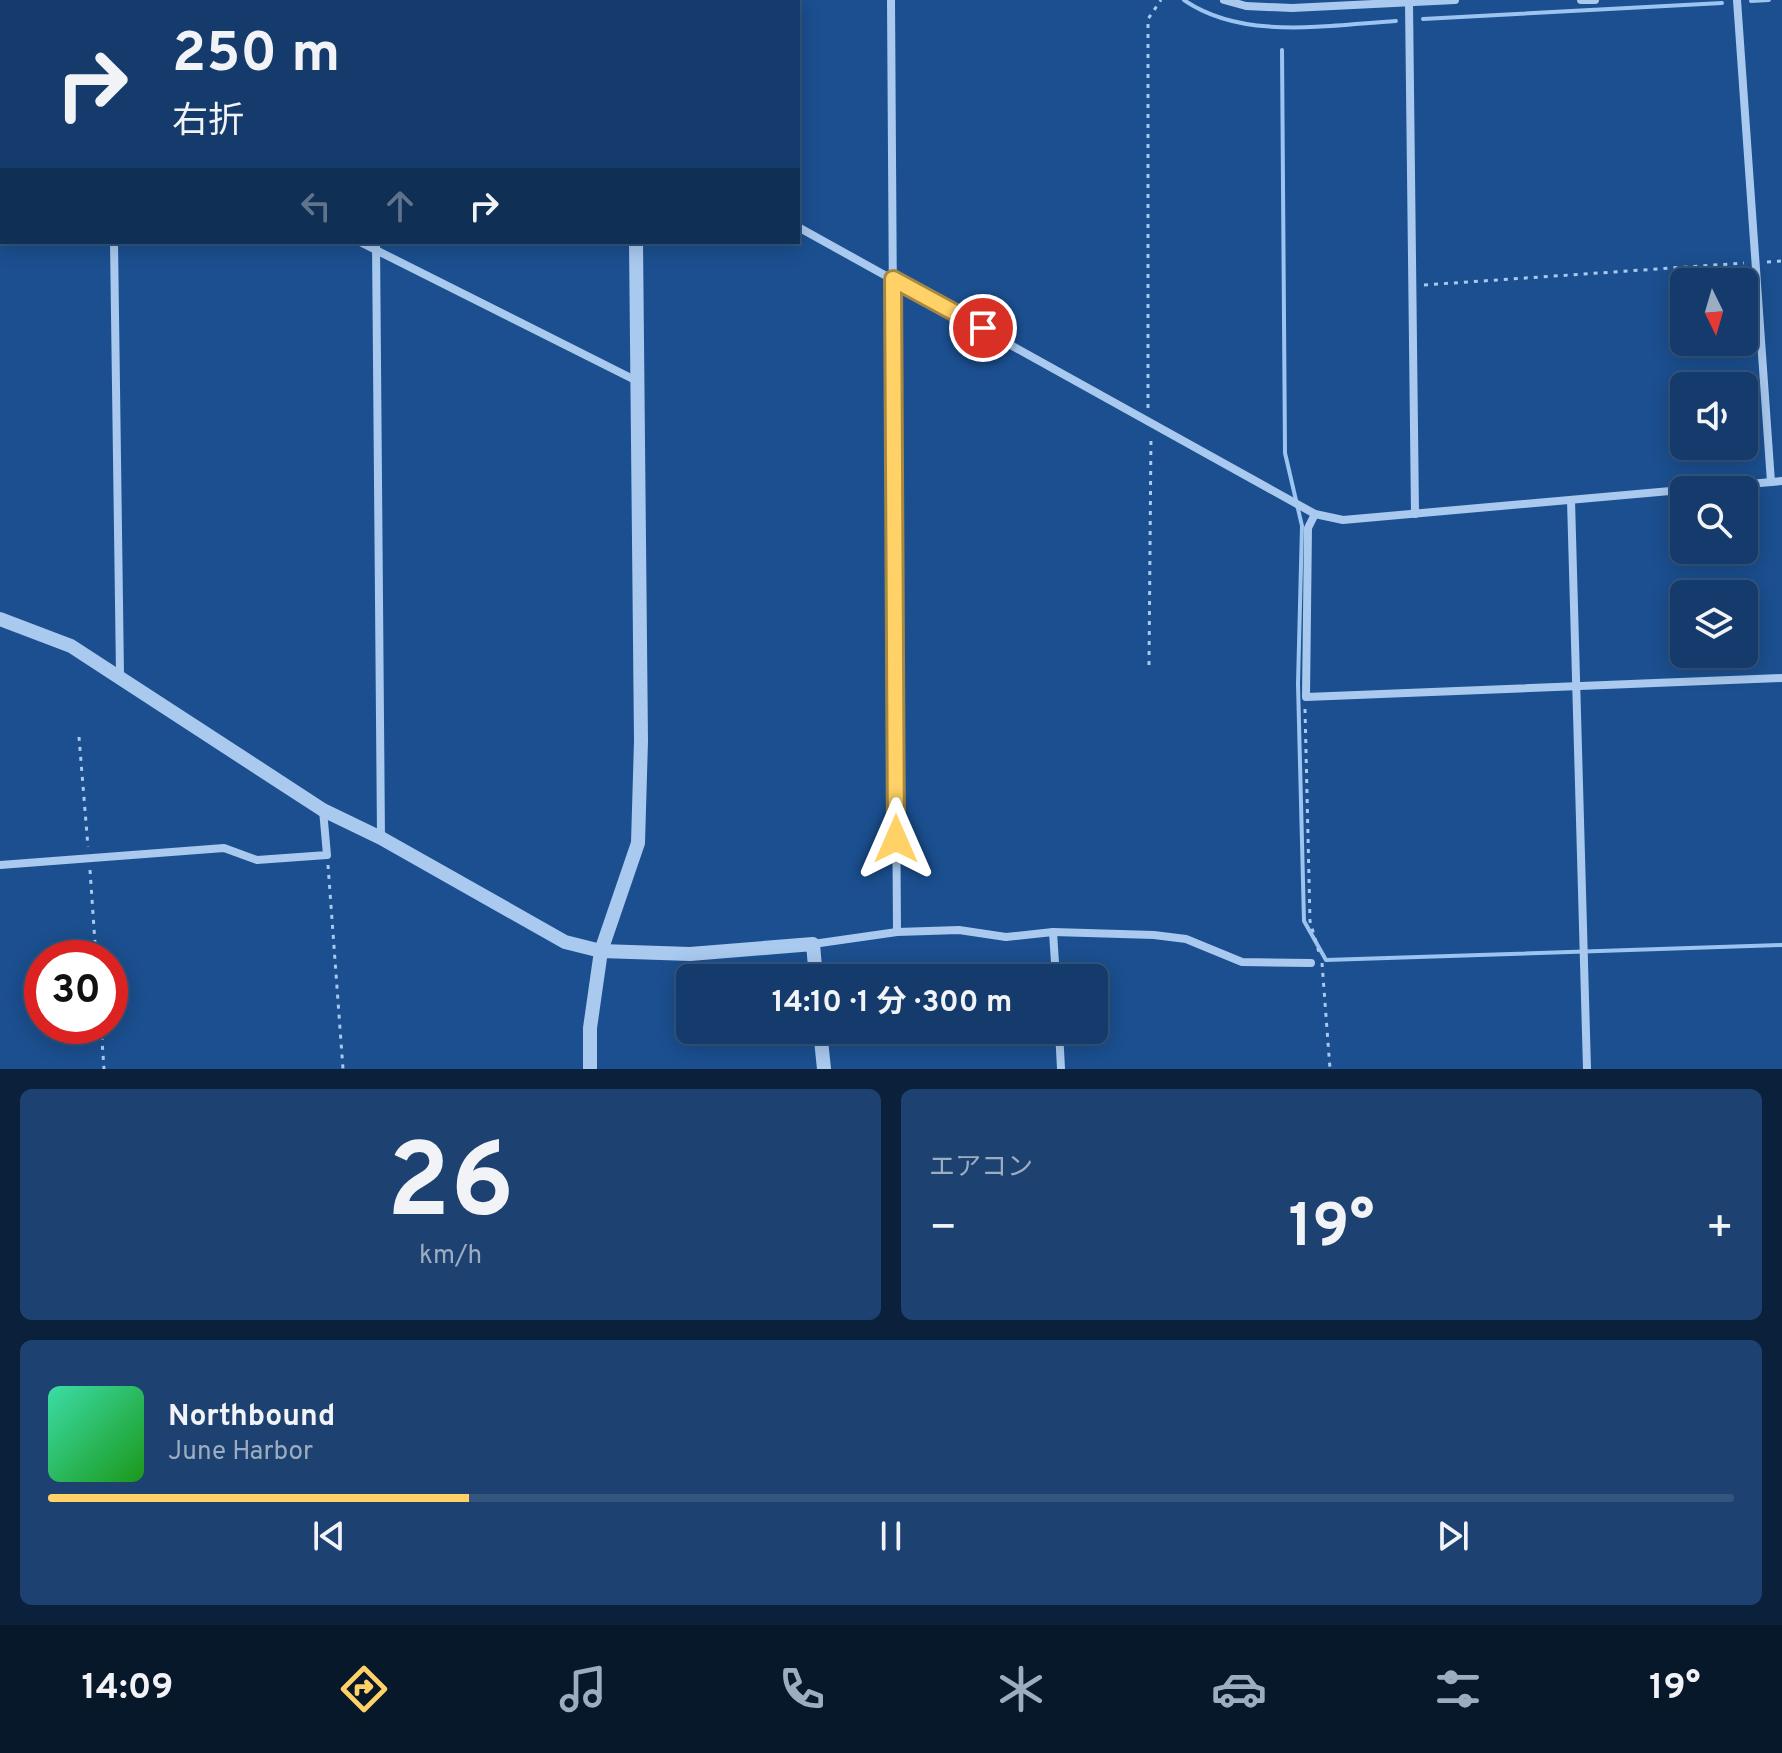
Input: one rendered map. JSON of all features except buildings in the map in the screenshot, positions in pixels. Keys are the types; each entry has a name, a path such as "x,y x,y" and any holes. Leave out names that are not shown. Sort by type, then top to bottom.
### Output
{"street":[{"path":"891,0 897,932"},
{"path":"1224,0 1246,6 1292,8 1455,0"},
{"path":"1581,0 1595,0"},
{"path":"1737,0 1771,482"},
{"path":"1409,3 1415,514"},
{"path":"800,228 1315,514 1343,520 1782,481"},
{"path":"114,244 120,675"},
{"path":"590,1069 590,1028 601,951 638,843 641,741 636,244"},
{"path":"381,838 376,246 638,381"},
{"path":"1571,500 1587,1069"},
{"path":"1315,514 1308,528 1306,697 1782,678"},
{"path":"0,619 71,646 120,675 323,810 381,838 565,942 601,951 690,954 813,944 897,932 959,930 1006,937 1053,932 1165,937 1208,946 1242,962 1311,963"},
{"path":"0,865 224,848 257,860 327,855 323,810"},
{"path":"1053,932 1055,964"},
{"path":"813,944 815,964"},
{"path":"821,1044 824,1069"},
{"path":"1060,1044 1061,1069"}],"path":[{"path":"1149,665 1148,19 1161,0"},
{"path":"1412,286 1782,261"},
{"path":"1305,704 1310,921 1324,970 1330,1069"},
{"path":"327,855 343,1069"},
{"path":"102,1044 104,1069"}],"waterway":[{"path":"1184,0 1207,13 1259,26 1315,27 1396,21"},
{"path":"1751,1 1769,0"},
{"path":"1423,19 1722,3"},
{"path":"1282,50 1285,453 1302,526 1298,684 1304,921 1326,960 1782,945"}],"route":[{"path":"896,839 893,279 983,328"}]}
